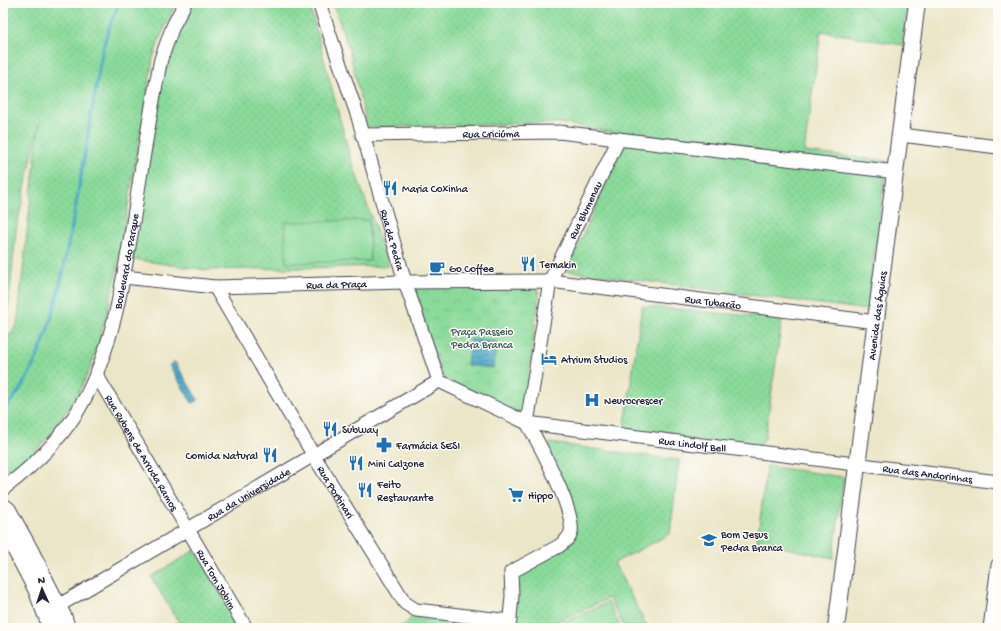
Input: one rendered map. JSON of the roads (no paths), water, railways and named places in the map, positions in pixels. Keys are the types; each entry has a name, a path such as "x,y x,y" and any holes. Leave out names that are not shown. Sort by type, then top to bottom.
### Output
{"street":[{"name":"Boulevard do Parque","path":"3,489 26,472 54,443 83,402 107,345 124,277 161,60 171,31 185,3"},
{"name":"Rua da Pedra","path":"319,3 362,135 405,282 438,382"},
{"name":"Avenida das Águias","path":"836,628 917,3"},
{"name":"Rua Criciúma","path":"362,135 559,132 896,172"},
{"path":"901,135 998,147"},
{"name":"Rua Blumenau","path":"527,423 550,281 619,140"},
{"name":"Rua da Praça","path":"124,277 215,287 405,282 550,281"},
{"name":"Rua Tubarão","path":"550,281 876,322"},
{"name":"Rua Portinari","path":"215,287 314,456 405,603 416,610 509,624"},
{"name":"Rua Rubens de Arruda Ramos","path":"96,374 189,530"},
{"path":"438,382 527,423 548,462 571,524 571,531 565,542 510,572 512,596 509,624"},
{"name":"Rua da Universidade","path":"58,606 438,382"},
{"name":"Rua Lindolf Bell","path":"527,423 857,464"},
{"name":"Rua das Andorinhas","path":"857,464 998,482"},
{"path":"3,506 8,510 30,550 58,606 67,628"},
{"name":"Rua Tom Jobim","path":"189,530 246,628"},
{"path":"4,531 36,589 51,628"},
{"path":"990,628 998,565"}],"water":[{"path":"470,339 497,342 493,368 467,365"},
{"path":"175,362 198,400 192,403 169,365"}],"waterway":[{"path":"3,410 14,398 32,368 52,317 62,278 103,48 119,3"}],"place":[{"name":"Maria Coxinha","path":"390,188"},
{"name":"Temakin","path":"528,264"},
{"name":"Go Coffee","path":"437,268"},
{"name":"Atrium Studios","path":"549,359"},
{"name":"Neurocrescer","path":"592,400"},
{"name":"Subway","path":"330,429"},
{"name":"Farmácia SESI","path":"384,445"},
{"name":"Comida Natural","path":"270,455"},
{"name":"Mini Calzone","path":"356,463"},
{"name":"Feito Restaurante","path":"365,490"},
{"name":"Hippo","path":"516,495"},
{"name":"Bom Jesus Pedra Branca","path":"709,540"}],"park label":[{"name":"Praça Passeio Pedra Branca","path":"482,337"}]}
